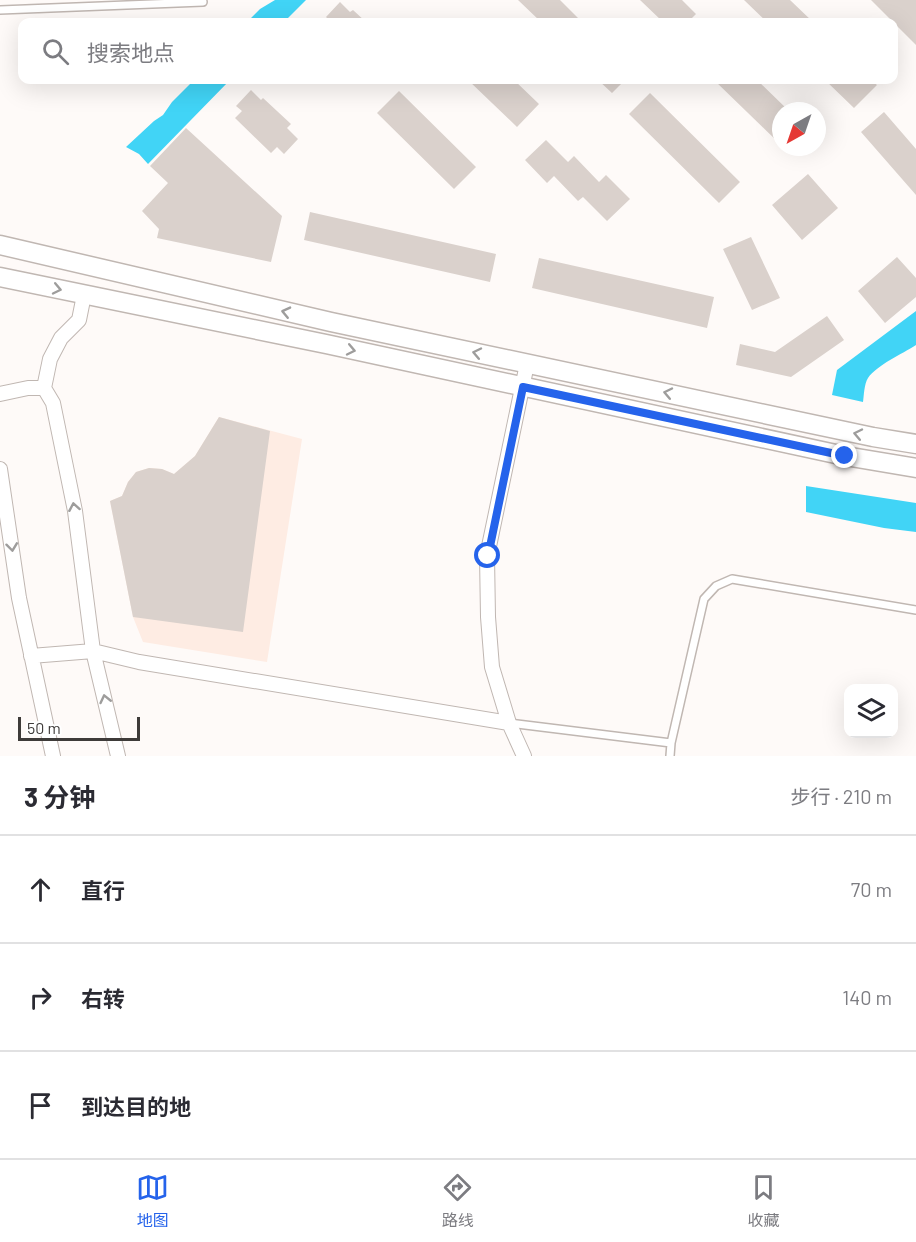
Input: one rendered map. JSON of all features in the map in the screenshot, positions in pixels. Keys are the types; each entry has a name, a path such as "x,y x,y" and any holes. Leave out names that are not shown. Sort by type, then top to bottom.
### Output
{"main road":[{"path":"0,245 332,322 873,437 916,444"},
{"path":"0,277 845,456 916,468"}],"street":[{"path":"84,295 79,320 61,339 50,359 44,388 53,402 75,511 93,651 118,756"},
{"path":"524,756 509,723 492,667 488,617 488,556 527,364"},
{"path":"0,394 28,388 44,388"},
{"path":"0,469 19,598 53,756"},
{"path":"31,656 93,651 140,662 509,723"}],"lane":[{"path":"42,0 43,8"},
{"path":"0,10 203,2"},
{"path":"670,756 704,599 716,586 732,579 916,610"},
{"path":"509,723 671,743"}],"shaded area":[{"path":"219,417 302,439 267,662 143,642 133,617 110,501 122,496 128,482 136,472 149,468 162,469 174,474 195,456"}],"water":[{"path":"275,0 306,0 288,18 251,18"},
{"path":"190,84 226,84 148,164 139,154 126,147 163,115"},
{"path":"916,311 916,345 872,373 866,383 863,402 832,395 837,370"},
{"path":"806,486 916,503 916,532 806,512"}],"building":[{"path":"518,0 560,0 578,18 537,18"},
{"path":"640,0 682,0 696,14 692,18 659,18"},
{"path":"744,0 790,0 809,18 763,18"},
{"path":"871,0 916,0 916,45 898,27 898,18 889,18"},
{"path":"340,2 350,12 353,10 362,18 327,18"},
{"path":"472,84 518,84 539,104 517,127"},
{"path":"602,84 621,84 612,93"},
{"path":"718,84 761,84 780,102 772,102 772,136"},
{"path":"829,84 877,85 854,108"},
{"path":"251,90 291,124 287,128 298,139 284,154 277,147 271,153 235,118 242,111 236,106"},
{"path":"399,91 476,167 454,189 377,113"},
{"path":"650,93 740,182 719,203 629,114"},
{"path":"884,112 916,149 916,195 861,132"},
{"path":"186,128 282,216 271,262 157,238 159,229 142,211 168,183 150,166"},
{"path":"546,140 568,162 574,156 599,182 606,175 630,199 607,221 583,197 578,201 554,176 547,183 525,160"},
{"path":"808,174 838,208 802,240 772,205"},
{"path":"310,212 496,254 490,282 304,240"},
{"path":"751,237 780,298 752,310 723,249"},
{"path":"897,257 916,278 916,297 885,323 858,291"},
{"path":"539,258 714,297 707,328 532,288"},
{"path":"827,316 844,340 791,377 736,365 740,344 775,352"},
{"path":"219,417 270,431 243,632 133,617 110,501 122,496 128,482 136,472 149,468 162,469 174,474 195,456"}],"route":[{"path":"488,556 523,387 845,456"}]}
